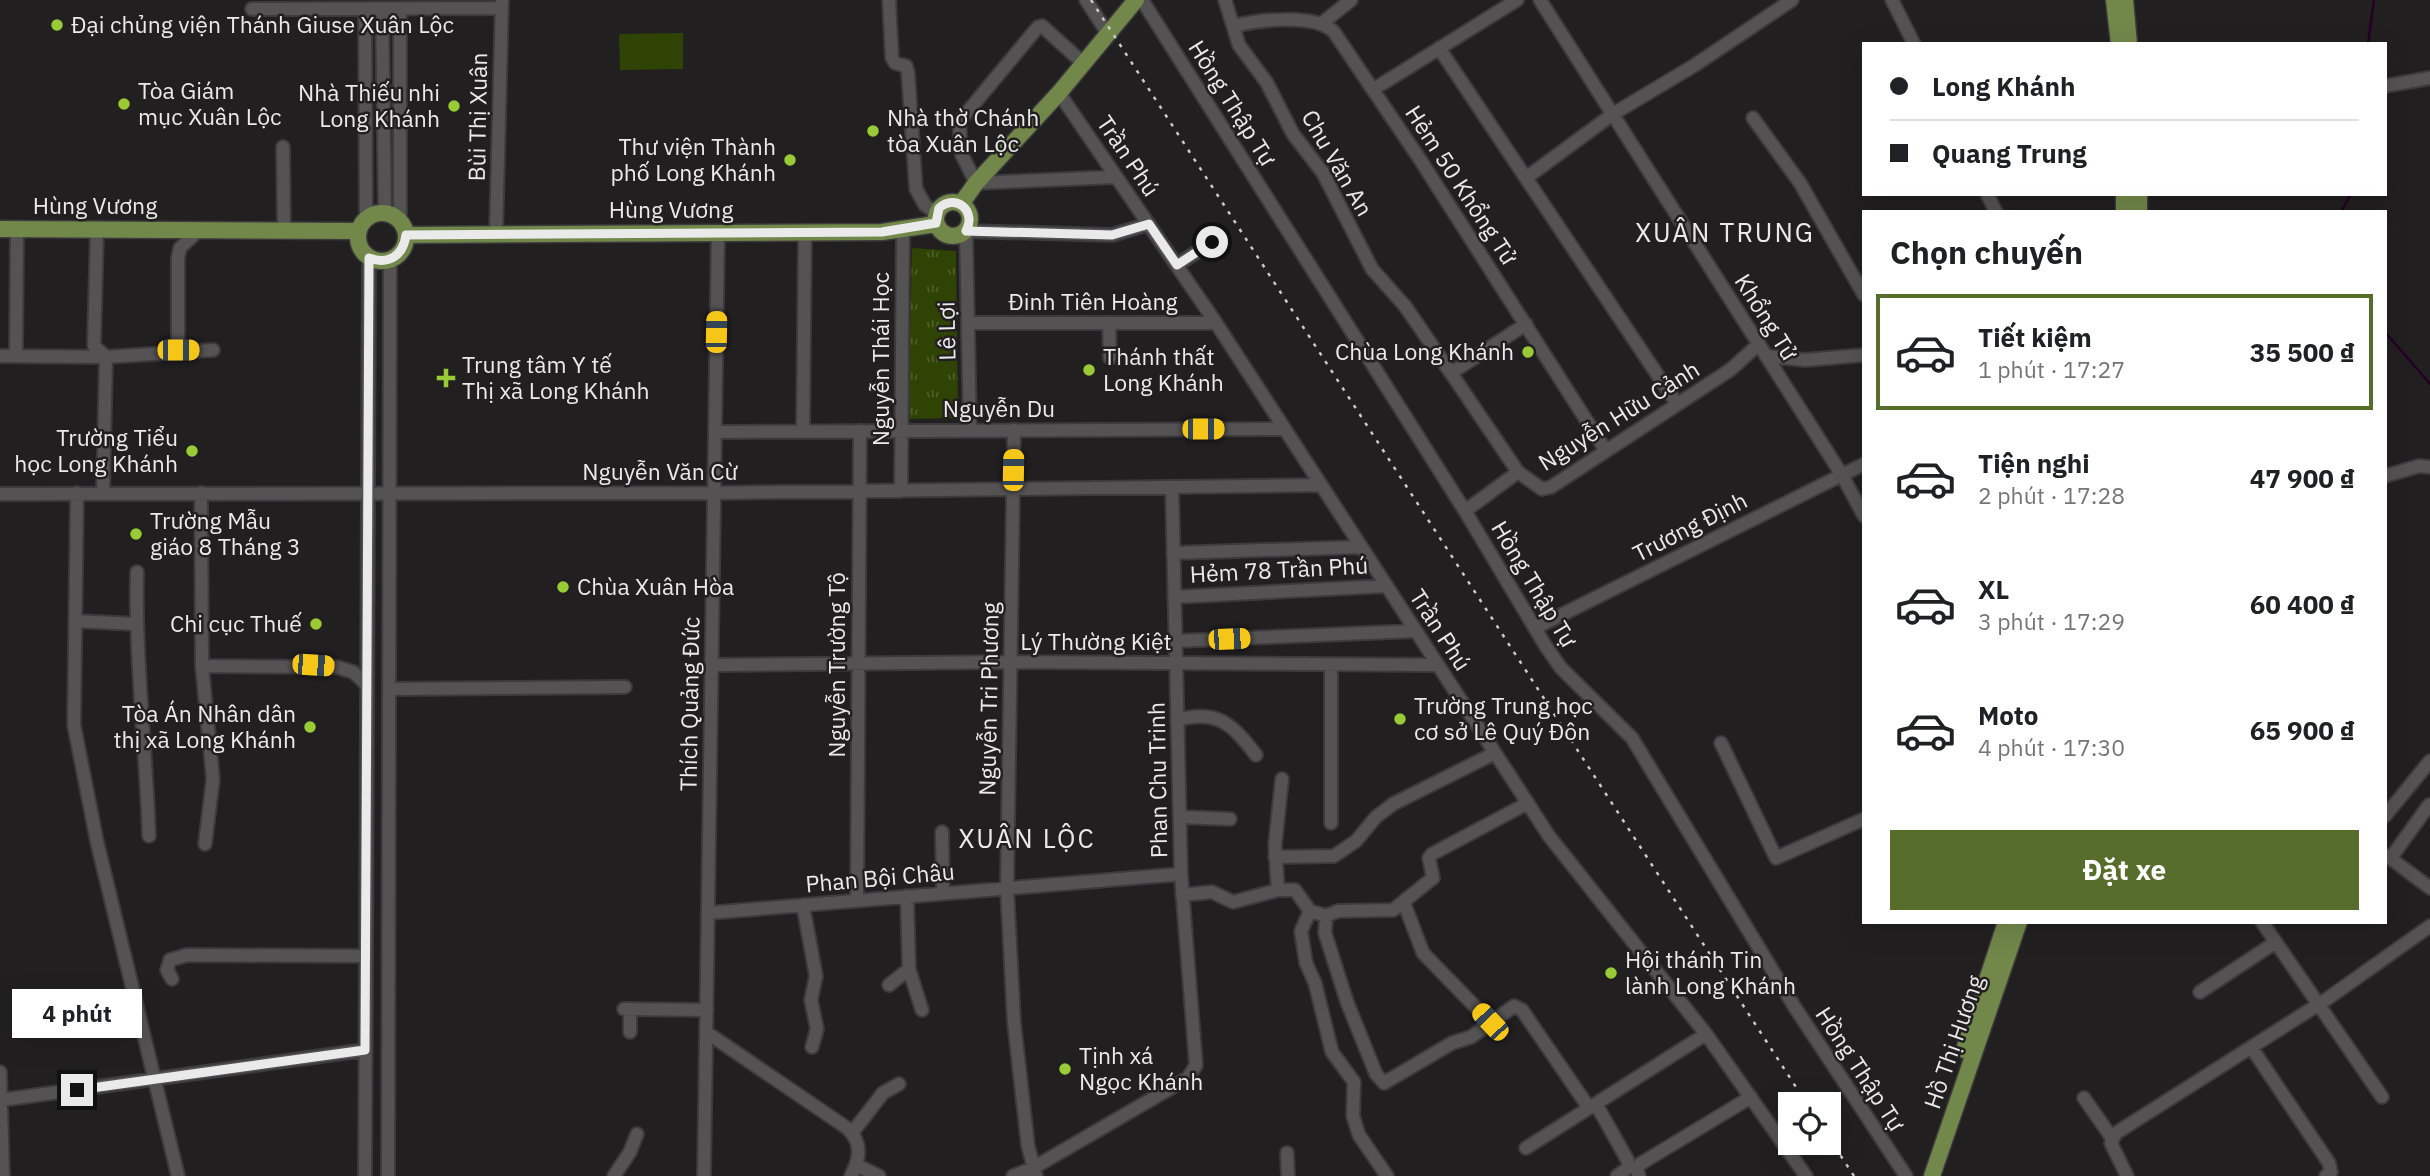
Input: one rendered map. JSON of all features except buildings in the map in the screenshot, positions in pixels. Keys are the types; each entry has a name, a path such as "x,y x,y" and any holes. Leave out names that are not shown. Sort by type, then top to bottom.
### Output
{"main road":[{"path":"961,204 976,183 1059,93 1136,0"},
{"path":"2115,0 2119,42"},
{"path":"2125,0 2129,42"},
{"path":"946,203 961,204 970,216 966,231 950,237 940,232 936,218 946,203"},
{"path":"385,213 403,228 405,245 390,260 379,261 369,258 361,251 362,225 385,213"},
{"name":"Hùng Vương","path":"403,228 496,234 882,232 936,218"},
{"name":"Hùng Vương","path":"8,229 284,230 362,225"},
{"name":"Hồ Thị Hương","path":"1923,1176 2005,924"},
{"name":"Hồ Thị Hương","path":"1932,1176 2018,924"}],"street":[{"path":"889,0 893,60 906,66 908,74 916,190 936,218"},
{"path":"1086,0 1108,34"},
{"name":"Hồng Thập Tự","path":"1142,0 1465,511 1535,628 1561,668 1632,738 1787,995 1906,1176"},
{"name":"Chu Văn An","path":"1225,0 1239,45 1268,83 1293,134 1323,173 1372,269 1405,306 1518,472"},
{"path":"1233,26 1268,20 1321,23 1351,0"},
{"path":"1374,89 1517,0"},
{"name":"Khổng Tử","path":"1541,0 1842,475 1862,512"},
{"path":"1526,178 1613,114 1695,65 1792,0"},
{"path":"1892,0 1913,42"},
{"path":"252,9 400,10 502,4"},
{"name":"Bùi Thị Xuân","path":"496,234 502,4"},
{"path":"362,225 365,10"},
{"path":"382,10 385,213"},
{"path":"400,10 403,228"},
{"name":"Hẻm 50 Khổng Tử","path":"1321,23 1334,32 1374,89 1606,451"},
{"path":"1083,63 1042,26 1035,30 959,122 961,155 976,183 1116,177"},
{"path":"1439,48 1677,404"},
{"path":"2387,86 2430,78"},
{"name":"Trần Phú","path":"1059,93 1216,323 1437,665 1574,870 1706,1034 1806,1176"},
{"path":"1754,118 1800,183 1862,292"},
{"path":"283,147 284,230"},
{"path":"966,231 1112,235 1149,224"},
{"name":"Nguyễn Thái Học","path":"901,491 903,228"},
{"path":"8,229 16,356"},
{"path":"97,229 94,346 106,357 103,493"},
{"path":"178,350 178,258 180,248 199,230"},
{"name":"Lê Lợi","path":"966,231 970,430"},
{"name":"Thích Quảng Đức","path":"704,1176 718,232"},
{"path":"803,431 805,232"},
{"path":"1177,265 1212,242"},
{"path":"365,1176 369,258"},
{"path":"388,1176 390,260"},
{"name":"Đinh Tiên Hoàng","path":"969,323 1216,323"},
{"path":"1109,323 1110,358"},
{"path":"1451,373 1526,324"},
{"name":"Nguyễn Hữu Cảnh","path":"1465,511 1518,472 1547,489 1730,370 1759,344"},
{"path":"0,356 106,357 178,350 213,351"},
{"path":"1766,356 1805,360 1862,355"},
{"name":"Nguyễn Du","path":"715,432 1284,429"},
{"name":"Nguyễn Tri Phương","path":"1014,430 1007,888 1014,1021 1034,1172"},
{"name":"Nguyễn Trường Tộ","path":"857,900 860,431"},
{"name":"Trương Định","path":"1535,628 1862,465"},
{"path":"2387,475 2426,465"},
{"name":"Nguyễn Văn Cừ","path":"0,494 368,491 714,493 1321,485"},
{"name":"Phan Chu Trinh","path":"1034,1172 1188,1078 1195,1071 1181,874 1172,487"},
{"path":"201,493 202,666 213,779 205,844"},
{"path":"77,494 74,725 153,1079 178,1176"},
{"path":"1173,553 1361,547"},
{"path":"137,572 136,624 146,735 149,836"},
{"name":"Hẻm 78 Trần Phú","path":"1174,597 1386,586"},
{"path":"75,621 136,624"},
{"path":"1175,641 1416,631"},
{"name":"Lý Thường Kiệt","path":"712,665 1437,665"},
{"path":"1331,665 1331,823"},
{"path":"202,666 337,667 353,672 367,685"},
{"path":"389,688 625,687"},
{"path":"1177,720 1196,715 1220,718 1237,730 1255,755"},
{"path":"1721,743 1776,858 1862,820"},
{"path":"1275,857 1334,856 1347,848 1393,804 1495,753"},
{"path":"2387,814 2430,761"},
{"path":"1278,890 1275,857 1282,779"},
{"path":"1182,895 1212,892 1233,902 1278,890 1295,890 1310,911 1326,916 1338,911 1392,910 1433,878 1429,858 1432,854 1528,803"},
{"path":"2429,805 2388,857 2430,888"},
{"path":"1180,817 1230,819"},
{"path":"942,832 943,893"},
{"name":"Phan Bội Châu","path":"708,913 1181,874"},
{"path":"907,896 909,969 922,1010"},
{"path":"1404,903 1423,953 1490,1022"},
{"path":"803,905 816,976 811,1000 817,1029 812,1047"},
{"path":"1310,911 1301,931 1306,963 1315,983 1332,1052 1354,1082 1353,1116 1359,1135 1387,1176"},
{"path":"1326,916 1325,933 1347,1002 1381,1081 1387,1083 1452,1043 1471,1037 1509,1007 1518,1006 1592,1106 1628,1161 1628,1168 1617,1176"},
{"path":"2263,924 2382,1097"},
{"path":"2112,1138 2250,1046 2318,1005 2430,926"},
{"path":"2200,992 2276,943"},
{"path":"173,979 168,964 174,958 187,955 366,956"},
{"path":"889,985 909,969"},
{"path":"630,1032 627,1009 707,1010"},
{"path":"706,1032 852,1133 859,1146 854,1170 879,1176"},
{"path":"1527,1148 1706,1034"},
{"path":"2250,1046 2329,1163 2330,1172 2326,1176"},
{"path":"1,1100 365,1050"},
{"path":"0,1072 3,1176"},
{"path":"1354,1082 1376,1074"},
{"path":"852,1133 883,1093 899,1084"},
{"path":"1639,1176 1640,1164 1751,1097"},
{"path":"2084,1098 2112,1138 2113,1149 2127,1176"},
{"path":"614,1176 630,1152 637,1134"},
{"path":"1287,1153 1287,1176"},
{"path":"1013,1176 1034,1172"}],"green space":[{"path":"683,33 683,69 620,70 619,34"},
{"path":"912,248 956,251 958,418 908,419"}],"waterway":[{"path":"2368,42 2374,0"},
{"path":"2342,210 2350,196"},
{"path":"2387,334 2430,384"}],"railway":[{"path":"1091,0 1799,1092"},
{"path":"1840,1155 1854,1176"}],"place":[{"name":"Đại chủng viện Thánh Giuse Xuân Lộc","path":"57,25"},
{"name":"Tòa Giám mục Xuân Lộc","path":"124,104"},
{"name":"Nhà Thiếu nhi Long Khánh","path":"454,106"},
{"name":"Nhà thờ Chánh tòa Xuân Lộc","path":"873,131"},
{"name":"Thư viện Thành phố Long Khánh","path":"790,160"},
{"name":"Chùa Long Khánh","path":"1528,352"},
{"name":"Thánh thất Long Khánh","path":"1089,370"},
{"name":"Trung tâm Y tế Thị xã Long Khánh","path":"446,378"},
{"name":"Trường Tiểu học Long Khánh","path":"192,451"},
{"name":"Trường Mẫu giáo 8 Tháng 3","path":"136,534"},
{"name":"Chùa Xuân Hòa","path":"563,587"},
{"name":"Chi cục Thuế","path":"316,624"},
{"name":"Trường Trung học cơ sở Lê Quý Đôn","path":"1400,719"},
{"name":"Tòa Án Nhân dân thị xã Long Khánh","path":"310,727"},
{"name":"Hội thánh Tin lành Long Khánh","path":"1611,973"},
{"name":"Tịnh xá Ngọc Khánh","path":"1065,1069"}],"district":[{"name":"XUÂN TRUNG","path":"1725,233"},
{"name":"XUÂN LỘC","path":"1027,839"}],"route":[{"path":"77,1090 365,1050 369,258 390,260 399,254 405,245 406,235 882,232 936,223 939,208 951,202 959,203 968,211 970,221 966,231 1112,235 1128,233 1149,224 1177,265 1212,242"}]}
